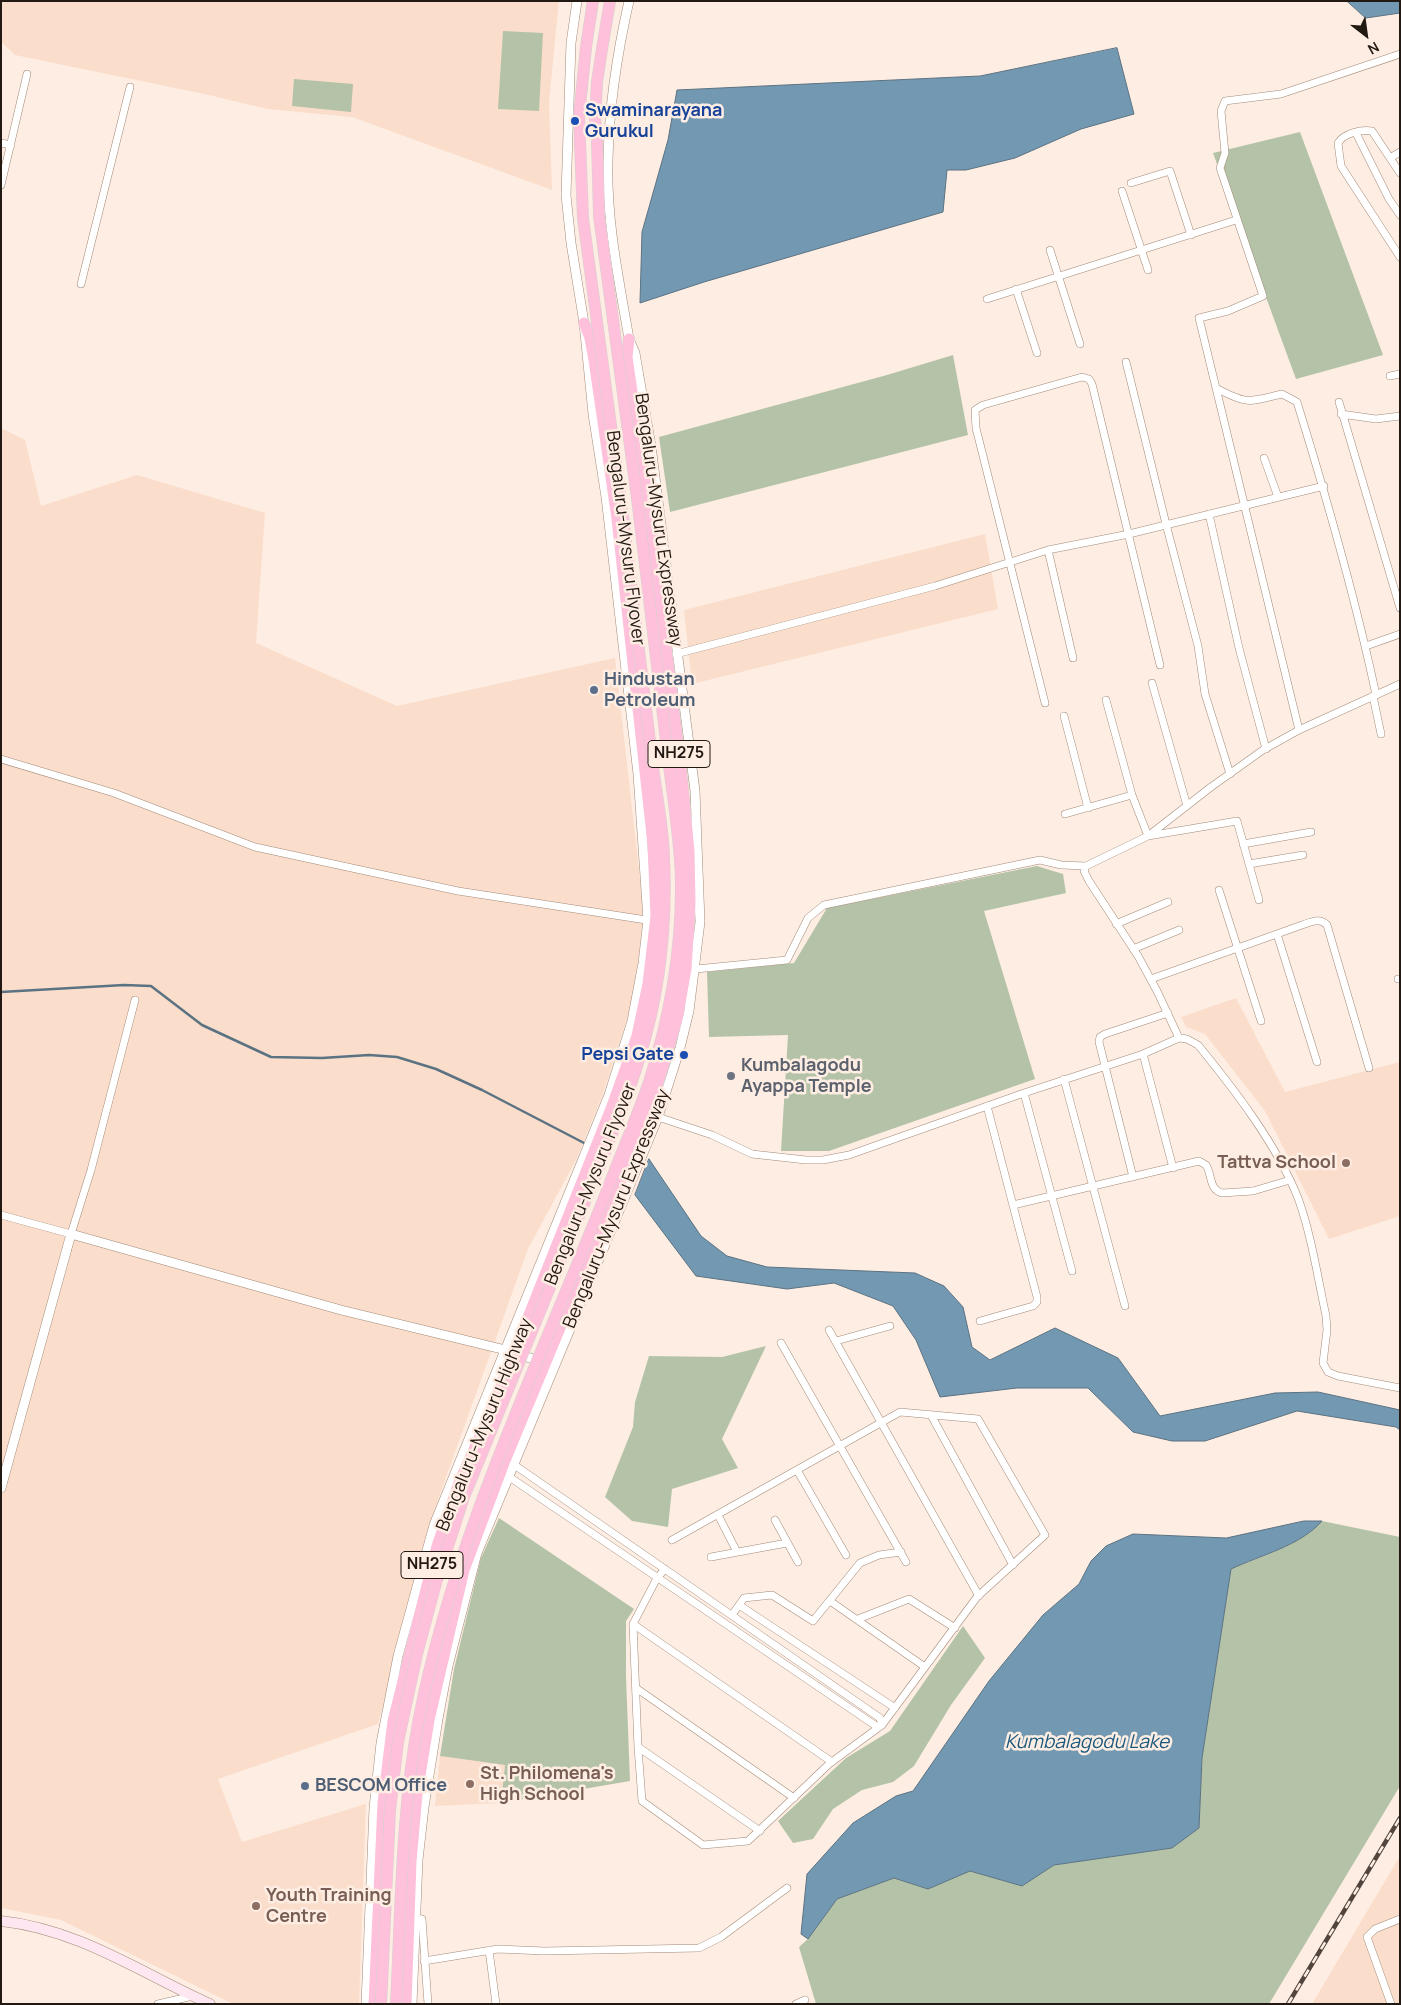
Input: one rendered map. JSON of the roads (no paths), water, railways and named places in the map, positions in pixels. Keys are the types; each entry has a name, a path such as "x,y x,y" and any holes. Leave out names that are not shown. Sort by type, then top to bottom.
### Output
{"highway":[{"name":"Bengaluru-Mysuru Flyover","path":"381,2004 387,1844 393,1776 410,1683 434,1592 464,1497 580,1216 633,1080 648,1030 661,955 665,898 662,832 583,218 579,116 592,1"},
{"name":"Bengaluru-Mysuru Flyover","path":"610,1 597,82 595,118 599,216 675,805 681,881 677,957 663,1034 648,1085 613,1175"},
{"name":"Bengaluru-Mysuru Highway","path":"374,2004 383,1803 403,1657 437,1546 460,1480 486,1423 510,1351 637,1036 648,984 652,921 653,844 617,519 594,360 584,323"},
{"name":"Bengaluru-Mysuru Expressway","path":"406,2004 410,1877 422,1757 445,1665 464,1570 490,1500 549,1365 631,1168 677,1019 686,969 690,903 689,851 682,771 649,510 627,357 629,339"},
{"name":"Bengaluru-Mysuru Expressway","path":"396,2004 403,1844 409,1778 426,1687 451,1587 479,1502 613,1175"}],"main road":[{"path":"1,1921 20,1923 63,1934 117,1957 210,2004"}],"street":[{"name":"NH275","path":"569,91 571,43 577,1"},
{"name":"Bengaluru-Mysuru Expressway","path":"629,1 618,53 613,90 608,162 610,212 629,339 635,353 651,446 676,654 695,791 700,922 696,968 689,1011 682,1038 658,1117 631,1168"},
{"path":"1299,730 1199,318 1228,311 1263,296 1220,168 1225,153 1221,111 1225,101 1281,94 1400,54"},
{"path":"1,186 27,74"},
{"path":"81,284 130,87"},
{"path":"569,91 613,90"},
{"name":"Bengaluru-Mysuru Highway","path":"569,91 566,195 571,243 584,323"},
{"path":"1400,174 1372,130 1344,136 1338,143 1341,166 1400,257"},
{"path":"1356,133 1389,199 1400,215"},
{"path":"1,143 11,145"},
{"path":"1390,158 1400,152"},
{"path":"1131,184 1170,171 1191,235"},
{"path":"1122,191 1148,270"},
{"path":"987,299 1236,220"},
{"path":"1050,250 1080,344"},
{"path":"1016,289 1037,353"},
{"path":"1126,362 1198,646 1205,694 1230,774"},
{"path":"1390,376 1400,374"},
{"path":"1045,703 976,428 975,410 983,404 1082,377 1088,379 1092,384 1160,665"},
{"path":"1216,388 1238,400 1248,402 1282,394 1297,402 1324,486 1366,646 1381,734"},
{"path":"1339,402 1400,608"},
{"path":"1341,414 1376,420 1400,416"},
{"path":"1264,458 1278,497"},
{"path":"676,654 926,588 1048,550 1129,534 1324,486"},
{"path":"1209,514 1239,648 1266,749"},
{"path":"1048,550 1073,658"},
{"path":"1366,646 1400,634"},
{"path":"1152,683 1187,806"},
{"path":"696,968 787,960 808,918 824,905 1040,860 1061,865 1086,866 1148,836 1266,749 1299,730 1400,684"},
{"path":"1106,700 1132,795 1148,836"},
{"path":"1064,716 1088,808"},
{"path":"1,759 114,794 255,847 458,891 652,921"},
{"path":"1065,814 1132,795"},
{"path":"1148,836 1237,821 1259,900"},
{"path":"1243,844 1311,832"},
{"path":"1249,864 1303,855"},
{"path":"1086,866 1084,871 1089,881 1151,979 1178,1038"},
{"path":"1219,890 1261,1021"},
{"path":"1116,924 1168,902"},
{"path":"1151,979 1320,920 1327,925 1369,1068"},
{"path":"1133,949 1179,930"},
{"path":"1277,934 1317,1062"},
{"path":"1,1488 71,1234 91,1170 135,1000"},
{"path":"1133,1177 1099,1042 1100,1037 1168,1013"},
{"path":"658,1117 712,1135 752,1154 823,1160 849,1155 1064,1079 1143,1054 1178,1038 1187,1039 1198,1046 1207,1056 1276,1153 1290,1180 1302,1212 1326,1316 1327,1330 1323,1363 1328,1372 1338,1376 1400,1388"},
{"path":"1143,1054 1173,1168"},
{"path":"1064,1079 1125,1306"},
{"path":"1024,1093 1072,1271"},
{"path":"980,1321 1033,1306 1037,1302 987,1106"},
{"path":"1013,1205 1199,1161 1204,1162 1209,1168 1212,1186 1222,1193 1253,1191 1290,1180"},
{"path":"1,1215 341,1310 510,1351 549,1365"},
{"path":"836,1341 890,1326"},
{"path":"830,1330 979,1596"},
{"path":"780,1343 906,1562"},
{"name":"Bengaluru-Mysuru Expressway","path":"412,2004 420,1833 445,1665 477,1553 513,1464 549,1365"},
{"path":"665,1569 657,1578 633,1624 642,1801 703,1845 748,1841 832,1762 882,1725 979,1596 1045,1535 978,1419 900,1412 672,1540"},
{"path":"930,1415 1012,1565"},
{"path":"513,1464 880,1718 882,1725"},
{"path":"797,1470 846,1555"},
{"path":"508,1476 876,1726 882,1725"},
{"path":"718,1515 738,1552"},
{"path":"775,1520 798,1562"},
{"path":"711,1557 787,1543"},
{"path":"732,1615 744,1598 772,1595 813,1621 860,1563 879,1555 901,1552"},
{"path":"858,1619 909,1599 955,1628"},
{"path":"830,1601 925,1667"},
{"path":"739,1605 895,1708"},
{"path":"633,1624 832,1762"},
{"name":"NH275","path":"366,2004 374,1808 381,1743 403,1657"},
{"path":"403,1657 445,1665"},
{"path":"636,1688 794,1798"},
{"path":"638,1747 760,1831"},
{"path":"424,1961 489,1950 525,1949 544,1951 699,1948 714,1941 787,1888"},
{"path":"416,1918 422,1919 428,2004"},
{"path":"1391,2004 1367,1937 1375,1929 1400,1919"},
{"path":"489,1950 496,2004"},
{"path":"158,2004 193,1996"},
{"path":"796,2004 805,2000"}],"water":[{"path":"1347,1 1400,1 1400,13 1366,18"},
{"path":"1117,48 1134,114 1081,129 1015,158 966,170 947,170 943,212 704,282 640,303 642,232 668,140 677,90 980,76"},
{"path":"649,1159 701,1236 727,1256 767,1267 915,1273 944,1286 963,1307 972,1347 990,1360 1055,1328 1118,1358 1160,1416 1275,1393 1318,1392 1400,1410 1400,1430 1396,1427 1297,1411 1205,1441 1172,1441 1133,1432 1088,1388 1017,1388 940,1397 916,1340 893,1306 834,1283 787,1289 696,1276 635,1195"},
{"name":"Kumbalagodu Lake","path":"1304,1521 1322,1521 1303,1537 1280,1549 1231,1569 1202,1758 1199,1828 1172,1848 1054,1865 1022,1886 970,1871 928,1889 894,1878 837,1899 808,1939 801,1934 807,1874 853,1823 896,1796 913,1791 989,1681 1043,1615 1079,1584 1091,1561 1106,1546 1133,1534 1226,1538"}],"waterway":[{"path":"1,992 124,985 151,986 202,1025 271,1057 322,1058 369,1055 397,1057 436,1069 482,1090 586,1144"}],"railway":[{"path":"1288,2004 1400,1818"}],"place":[{"name":"Swaminarayana Gurukul","path":"575,121"},
{"name":"Hindustan Petroleum","path":"594,690"},
{"name":"Pepsi Gate","path":"684,1055"},
{"name":"Kumbalagodu Ayappa Temple","path":"731,1076"},
{"name":"Tattva School","path":"1346,1163"},
{"name":"St. Philomena's High School","path":"470,1784"},
{"name":"BESCOM Office","path":"305,1786"},
{"name":"Youth Training Centre","path":"256,1906"}]}
